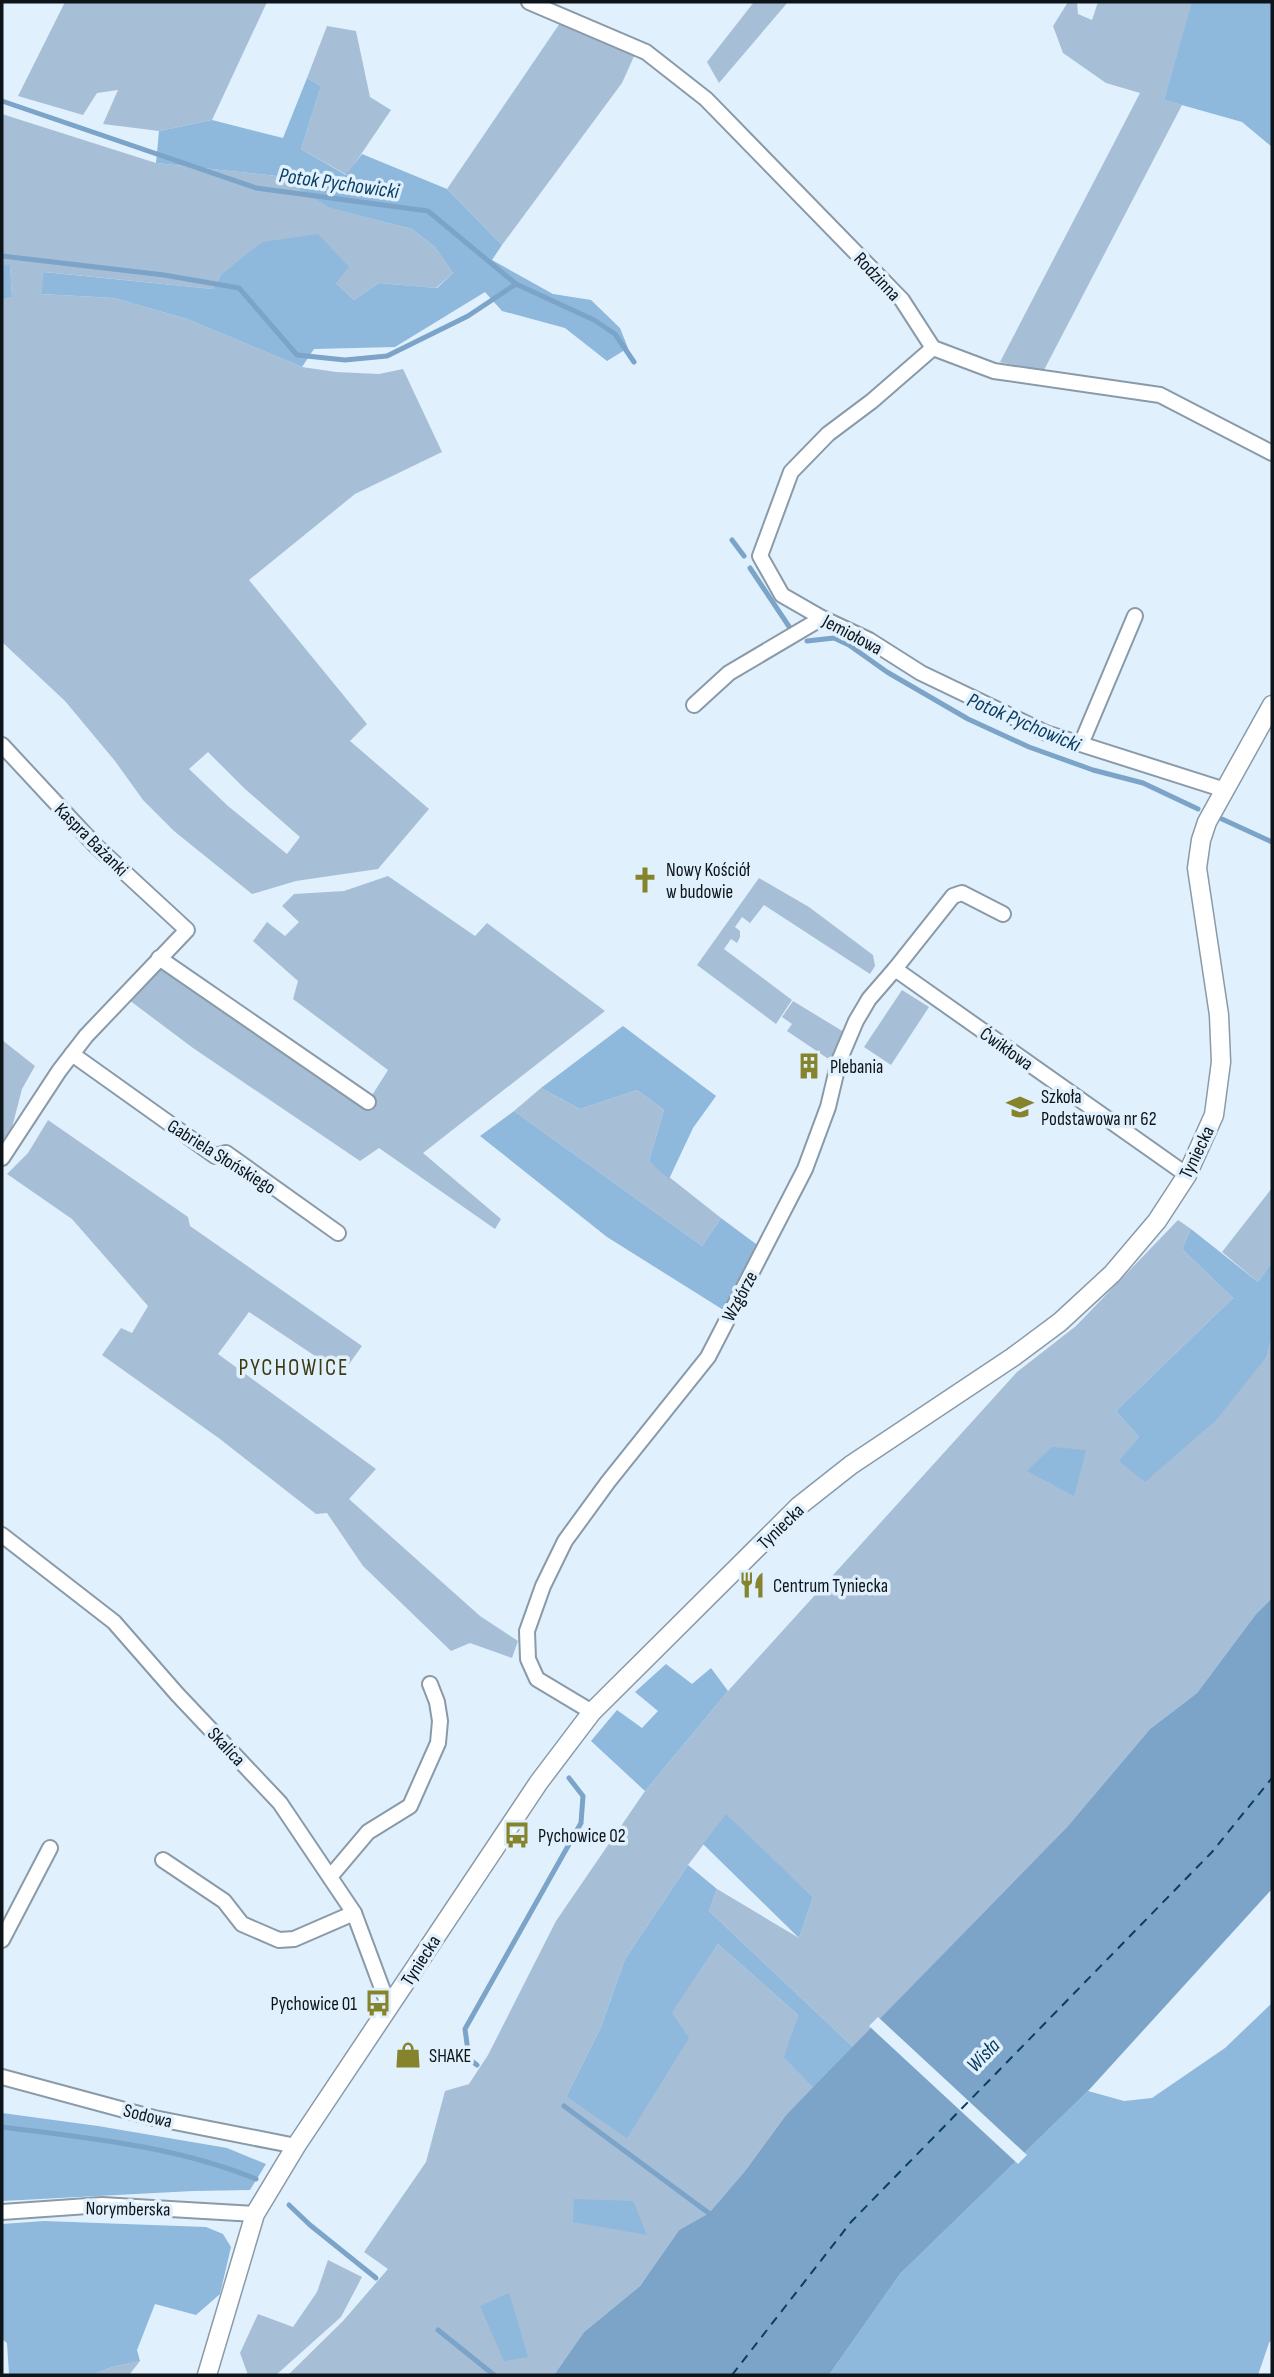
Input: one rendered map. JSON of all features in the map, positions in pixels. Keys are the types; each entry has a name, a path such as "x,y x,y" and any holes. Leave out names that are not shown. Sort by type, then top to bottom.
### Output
{"street":[{"name":"Rodzinna","path":"528,2 646,52 706,99 902,300 933,348"},
{"path":"933,348 994,371 1160,395 1272,453"},
{"name":"Jemiołowa","path":"933,348 872,401 828,434 792,472 760,556 782,595 869,640 921,673 1013,719 1081,744 1225,790"},
{"path":"1081,744 1135,616"},
{"path":"694,705 729,673 822,618"},
{"name":"Tyniecka","path":"207,2375 255,2214 296,2146 539,1782 592,1712 799,1506 850,1465 1013,1357 1060,1322 1112,1274 1157,1221 1187,1175 1214,1115 1220,1070 1219,1015 1197,868 1201,841 1207,822 1272,708"},
{"name":"Kaspra Bażanki","path":"2,745 96,846 187,930 159,958"},
{"name":"Wzgórze","path":"592,1712 537,1679 528,1659 527,1631 543,1586 572,1531 708,1357 805,1169 828,1107 839,1061 856,1021 875,991 953,896 962,893 1003,914"},
{"path":"2,1158 86,1036 159,958 368,1102"},
{"name":"Ćwikłowa","path":"895,969 1187,1175"},
{"name":"Gabriela Słońskiego","path":"72,1054 215,1156 226,1153 338,1233"},
{"name":"Skalica","path":"2,1535 114,1622 177,1694 280,1803 354,1913 389,2007"},
{"path":"330,1877 368,1832 410,1806 438,1743 440,1721 430,1684"},
{"path":"2,1940 50,1848"},
{"path":"163,1860 224,1901 242,1924 279,1940 294,1939 354,1913"},
{"name":"Sodowa","path":"2,2077 154,2118 296,2146"},
{"name":"Norymberska","path":"2,2212 102,2205 255,2214"}],"shaded area":[{"path":"65,2 267,2 212,120 159,131 103,124 118,90 97,93 83,115 18,96"},
{"path":"754,2 788,2 719,83 707,62"},
{"path":"1068,2 1077,2 1078,14 1092,20 1098,2 1192,4 1164,100 1182,105 1043,372 1000,362 1140,93 1106,83 1063,53 1053,26"},
{"path":"1192,2 1272,2 1272,147 1242,122 1164,100"},
{"path":"560,23 635,54 622,83 502,245 447,189"},
{"path":"327,26 356,31 370,97 391,110 347,175 301,149 321,86 307,78"},
{"path":"307,78 321,86 301,149 346,175 362,154 447,189 502,245 492,260 553,294 591,300 620,328 628,348 607,361 565,328 502,311 485,292 395,347 314,349 302,367 187,319 114,298 41,294 44,272 213,289 221,275 262,242 318,234 349,267 336,283 354,300 379,283 437,288 453,273 435,247 412,229 330,208 277,176 156,163 159,131 212,120 283,138"},
{"path":"2,114 156,163 277,176 331,208 412,229 435,247 453,273 436,288 379,283 354,300 336,283 221,275 213,289 45,272 41,294 114,298 187,319 302,367 379,374 403,369 442,452 355,494 249,580 367,724 350,741 429,809 378,869 296,881 252,894 174,831 143,800 115,761 65,701 2,642 2,300 12,297 10,266 2,264","holes":["208,752 300,837 287,854 228,806 189,769"]},
{"path":"2,264 10,265 12,297 2,300"},
{"path":"388,876 475,936 487,923 605,1011 423,1153 501,1219 495,1229 379,1148 360,1161 193,1048 129,1000 162,967 364,1108 388,1070 293,999 298,981 253,941 267,922 285,936 299,922 282,906 294,894 344,891"},
{"path":"759,878 809,907 873,955 875,966 870,974 764,905 750,923 742,917 735,927 740,931 737,943 731,939 724,949 792,1000 776,1024 697,965"},
{"path":"902,990 929,1007 891,1065 864,1047"},
{"path":"793,1001 844,1032 833,1062 787,1031 792,1024 782,1017"},
{"path":"623,1026 716,1096 693,1128 669,1179 649,1161 664,1110 637,1090 580,1109 541,1088"},
{"path":"2,1040 35,1066 22,1089 8,1143 2,1138"},
{"path":"541,1088 580,1109 637,1090 664,1110 649,1161 721,1218 702,1246 514,1111"},
{"path":"514,1111 702,1246 721,1218 760,1247 725,1311 607,1237 480,1136"},
{"path":"48,1120 188,1217 190,1226 362,1346 342,1374 249,1312 218,1354 376,1469 349,1499 480,1616 518,1641 512,1658 470,1643 451,1651 363,1566 327,1513 316,1514 220,1439 102,1355 121,1328 132,1333 148,1306 72,1219 7,1174 28,1153"},
{"path":"1272,1188 1272,1262 1258,1282 1222,1252"},
{"path":"1178,1220 1191,1229 1182,1249 1233,1298 1116,1411 1139,1437 1120,1461 1145,1481 1267,1356 1272,1336 1272,1598 1256,1614 1197,1693 1150,1729 1067,1827 853,2047 709,1911 717,1889 799,1938 813,1897 726,1815 688,1865 625,1959 601,2027 566,2097 627,2137 671,2014 718,1944 798,2015 785,2057 813,2088 786,2115 745,2171 709,2213 679,2230 640,2286 584,2332 554,2375 288,2375 343,2321 388,2269 364,2252 426,2162 445,2091 469,2084 488,2055 556,1921 645,1791 728,1691 1017,1372 1076,1326"},
{"path":"1191,1229 1258,1282 1272,1262 1272,1336 1267,1356 1217,1419 1145,1482 1119,1461 1139,1437 1116,1411 1233,1298 1182,1249"},
{"path":"1052,1447 1086,1450 1074,1496 1027,1471"},
{"path":"666,1664 692,1684 711,1668 728,1691 645,1791 591,1741 617,1710 642,1728 658,1711 635,1692"},
{"path":"726,1814 813,1897 799,1938 703,1844"},
{"path":"688,1865 717,1889 709,1911 853,2047 813,2088 784,2057 798,2015 718,1944 672,2013 689,2038 627,2138 566,2097 601,2027 625,1959"},
{"path":"1272,2003 1272,2339 1258,2375 829,2375 900,2274 1088,2091 1124,2101 1152,2098 1225,2048"},
{"path":"2,2113 227,2148 266,2164 250,2190 2,2201"},
{"path":"574,2199 633,2201 647,2235 573,2222"},
{"path":"44,2221 206,2227 223,2234 231,2247 220,2294 196,2315 155,2304 137,2350 140,2361 92,2375 9,2374 7,2343 2,2339 2,2224"},
{"path":"328,2260 362,2277 341,2317 276,2375 248,2375 240,2353 258,2314 293,2327 317,2292"},
{"path":"509,2293 528,2357 504,2361 480,2306"},
{"path":"140,2361 129,2375 92,2375 112,2367"}],"water":[{"name":"Wisła","path":"1272,1598 1272,1889 1088,2091 900,2274 829,2375 554,2375 584,2332 640,2286 679,2230 709,2213 745,2171 786,2115 1067,1827 1150,1729 1197,1693 1256,1614"}],"pier":[{"path":"878,2017 1027,2155 1018,2164 869,2026"}],"waterway":[{"name":"Potok Pychowicki","path":"2,101 256,188 428,211 516,284 594,320 615,334 634,362"},
{"path":"2,256 164,275 239,288 297,355 345,360 387,356 468,316 516,284"},
{"path":"732,540 744,556"},
{"name":"Potok Pychowicki","path":"750,568 790,628"},
{"name":"Potok Pychowicki","path":"807,641 834,638 968,719 1029,747 1093,770 1143,783 1198,809"},
{"name":"Potok Pychowicki","path":"1222,819 1272,842"},
{"path":"477,2065 469,2059 465,2029 581,1823 583,1796 569,1778"},
{"path":"564,2106 714,2217"},
{"path":"2,2127 163,2151 194,2158 256,2179"},
{"path":"289,2205 376,2278"},
{"path":"438,2330 494,2375"}],"ferry route":[{"path":"732,2375 851,2222 1212,1852 1272,1778"}],"place":[{"name":"Nowy Kościół w budowie","path":"645,880"},
{"name":"Plebania","path":"809,1066"},
{"name":"Szkoła Podstawowa nr 62","path":"1020,1107"},
{"name":"Centrum Tyniecka","path":"752,1585"},
{"name":"Pychowice 02","path":"517,1835"},
{"name":"Pychowice 01","path":"378,2003"},
{"name":"SHAKE","path":"408,2055"}],"district":[{"name":"PYCHOWICE","path":"294,1367"}]}
